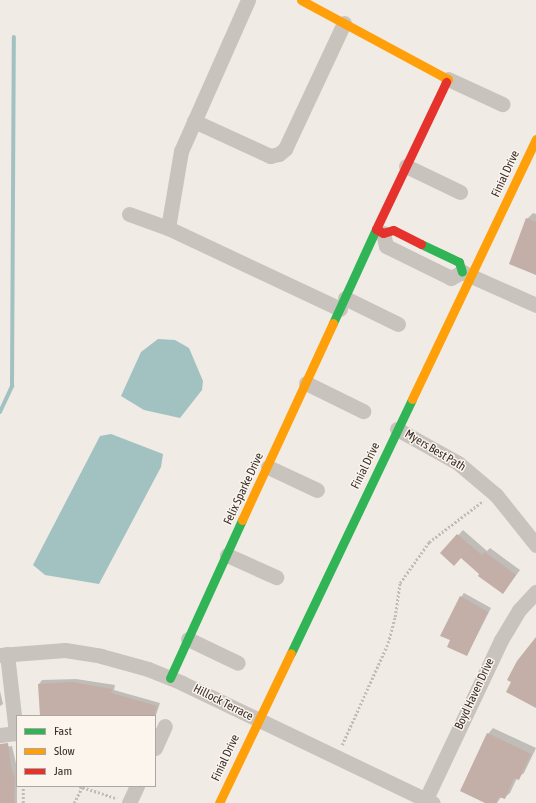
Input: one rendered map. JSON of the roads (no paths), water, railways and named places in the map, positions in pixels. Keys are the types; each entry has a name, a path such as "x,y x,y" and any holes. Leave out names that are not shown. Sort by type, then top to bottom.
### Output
{"street":[{"path":"168,228 181,151 248,0"},
{"path":"300,0 448,79 502,104"},
{"path":"194,121 270,156 279,154 285,149 344,23"},
{"name":"Felix Sparke Drive","path":"170,678 342,304 380,231 406,166 448,79"},
{"name":"Finial Drive","path":"219,803 397,429 467,274 536,139"},
{"path":"406,166 460,192"},
{"path":"129,214 168,228 342,304 398,324"},
{"path":"380,231 386,246 451,278 467,274 536,305"},
{"path":"306,384 363,410"},
{"name":"Myers Best Path","path":"397,429 458,463 496,495 536,545"},
{"path":"268,467 317,490"},
{"path":"227,555 276,577"},
{"name":"Boyd Haven Drive","path":"427,802 501,640 519,610 536,592"},
{"path":"188,639 238,663"},
{"name":"Hillock Terrace","path":"4,654 65,650 101,656 170,678 427,802"},
{"path":"0,735 16,733 4,654"},
{"path":"156,746 165,726"},
{"path":"126,802 136,787"}],"water":[{"path":"158,339 175,340 189,348 203,381 202,390 180,418 144,410 121,396 141,352"},
{"path":"111,434 163,454 161,467 99,584 45,575 33,565 100,436"}],"waterway":[{"path":"0,412 12,386 14,37"}]}
